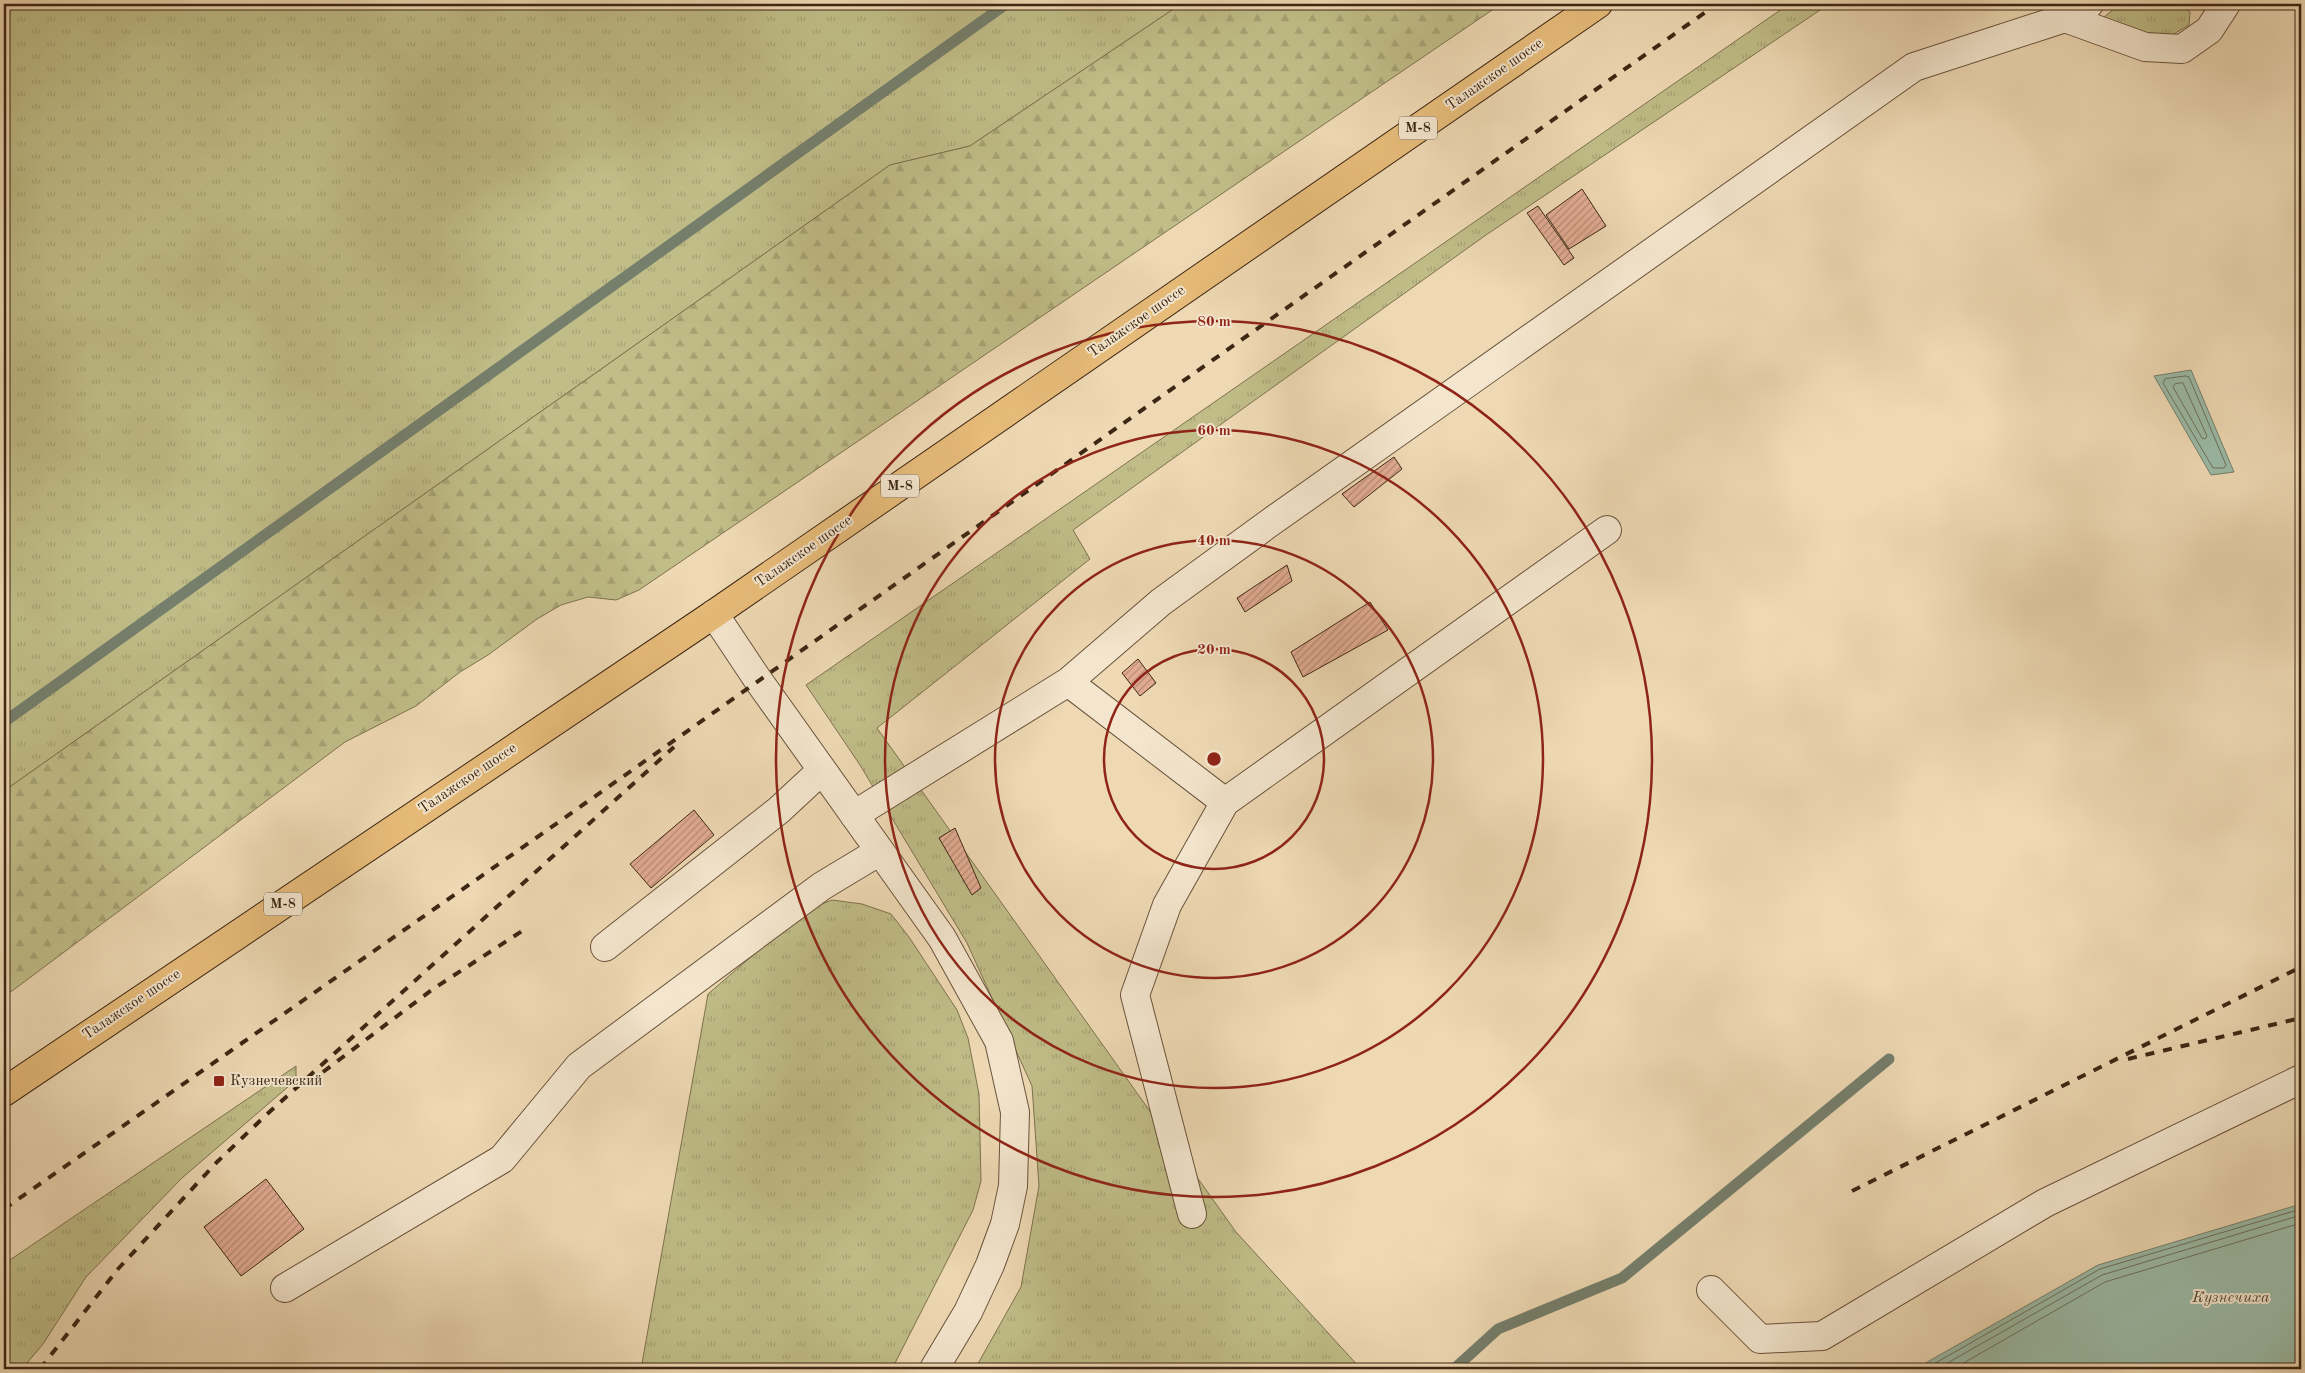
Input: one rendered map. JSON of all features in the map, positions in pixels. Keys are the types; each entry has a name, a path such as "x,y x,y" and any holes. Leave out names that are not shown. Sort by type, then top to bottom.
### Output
{"main road":[{"name":"Талажское шоссе","path":"4,1092 714,614 1598,4"}],"street":[{"path":"854,815 1068,682 1161,602 1268,524 1914,68 2064,18 2089,4"},
{"path":"2064,18 2145,47 2182,49 2209,30 2226,4"},
{"path":"1192,1214 1134,995 1167,906 1225,802 1608,530"},
{"path":"714,614 942,938 999,1041 1015,1112 1013,1186 1005,1224 990,1265 968,1312 934,1369"},
{"path":"1068,682 1225,802"},
{"path":"605,947 779,810 822,770"},
{"path":"285,1288 502,1159 579,1066 822,886 880,851"},
{"path":"1711,1290 1760,1340 1822,1336 2045,1203 2301,1078"}],"green space":[{"path":"4,4 1181,4 970,146 890,165 4,791"},
{"path":"1181,4 1501,4 639,590 616,600 588,597 561,605 537,619 488,655 460,672 416,706 345,742 4,997 4,791 890,165 970,146"},
{"path":"1789,4 1829,4 1486,235 1073,530 1090,559 877,728 1236,1232 1361,1369 975,1369 1021,1287 1039,1186 1032,1086 967,943 860,765 806,685"},
{"path":"2120,4 2178,4 2190,12 2189,25 2172,35 2143,37 2103,18"},
{"path":"832,900 862,904 891,914 909,937 957,1010 968,1038 979,1094 981,1181 973,1210 892,1369 641,1369 708,994 804,911"},
{"path":"296,1066 296,1080 182,1178 86,1277 43,1344 22,1369 4,1369 4,1264"}],"water":[{"path":"2191,370 2234,472 2211,475 2154,376"},
{"name":"Кузнечиха","path":"2301,1204 2301,1369 1915,1369 2098,1265"}],"building":[{"path":"1582,189 1606,226 1569,249 1546,215"},
{"path":"1538,206 1574,258 1564,265 1527,213"},
{"path":"1394,457 1402,469 1354,507 1342,494"},
{"path":"1287,565 1292,581 1245,612 1237,598"},
{"path":"1370,602 1388,630 1303,677 1291,652"},
{"path":"1138,659 1156,683 1140,696 1122,673"},
{"path":"694,810 714,835 651,888 630,864"},
{"path":"955,828 981,888 972,895 939,838"},
{"path":"266,1179 304,1229 241,1276 204,1227"}],"waterway":[{"path":"4,722 1006,4"},
{"path":"1454,1369 1498,1329 1622,1278 1889,1059"}],"railway":[{"path":"4,1209 536,838 1717,4"},
{"path":"40,1369 118,1269 217,1162 265,1116 674,747"},
{"path":"323,1072 433,989 522,931"},
{"path":"1852,1191 2301,967"},
{"path":"2128,1059 2301,1018"}],"place":[{"name":"Кузнечевский","path":"219,1081"}]}
